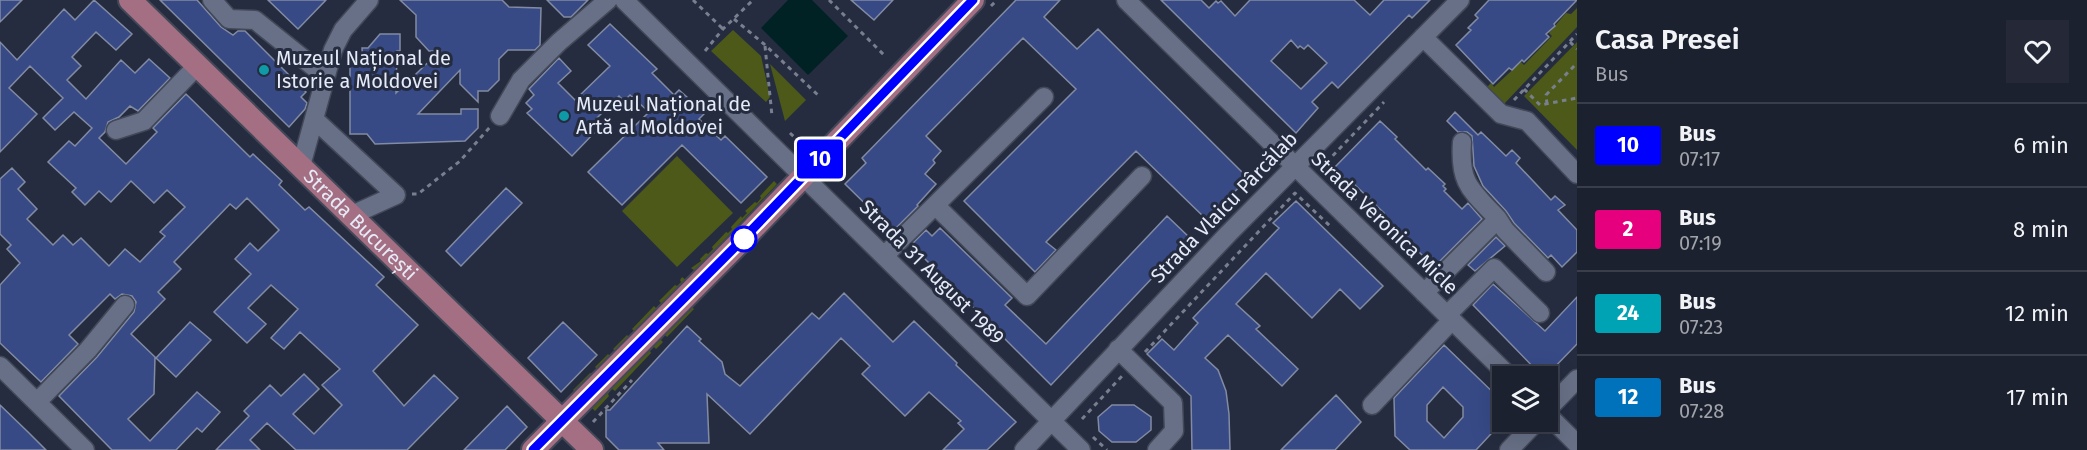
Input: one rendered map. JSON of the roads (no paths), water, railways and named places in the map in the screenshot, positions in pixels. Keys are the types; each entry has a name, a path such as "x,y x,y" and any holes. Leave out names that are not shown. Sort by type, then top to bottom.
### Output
{"main road":[{"name":"Strada București","path":"130,0 592,450"},
{"path":"533,450 804,176 973,0"}],"street":[{"path":"212,0 229,19 255,20 325,76"},
{"path":"301,166 333,51 343,30 369,0"},
{"path":"500,116 521,80 558,42 609,0"},
{"name":"Strada 31 August 1989","path":"624,0 1051,420 1086,443"},
{"name":"Strada Veronica Micle","path":"1126,0 1499,366"},
{"name":"Strada Vlaicu Pârcălab","path":"1024,450 1295,166 1460,0"},
{"path":"1423,37 1501,114 1527,121 1577,174"},
{"path":"116,130 144,121 197,66"},
{"path":"884,256 1044,97"},
{"path":"314,118 396,195 352,215"},
{"path":"1462,142 1461,163 1467,184 1505,230 1546,272"},
{"path":"936,206 1027,296 1142,176"},
{"path":"1424,293 1498,219"},
{"path":"1371,405 1494,268 1540,313"},
{"path":"37,402 88,350 125,305"},
{"path":"1118,349 1173,403 1174,431 1158,450"},
{"path":"0,366 86,450"},
{"path":"1558,399 1577,379"},
{"path":"1558,425 1577,444"},
{"path":"1509,450 1526,432"}],"place":[{"name":"Muzeul Național de Istorie a Moldovei","path":"264,70"},
{"name":"Muzeul Național de Artă al Moldovei","path":"564,116"}]}
